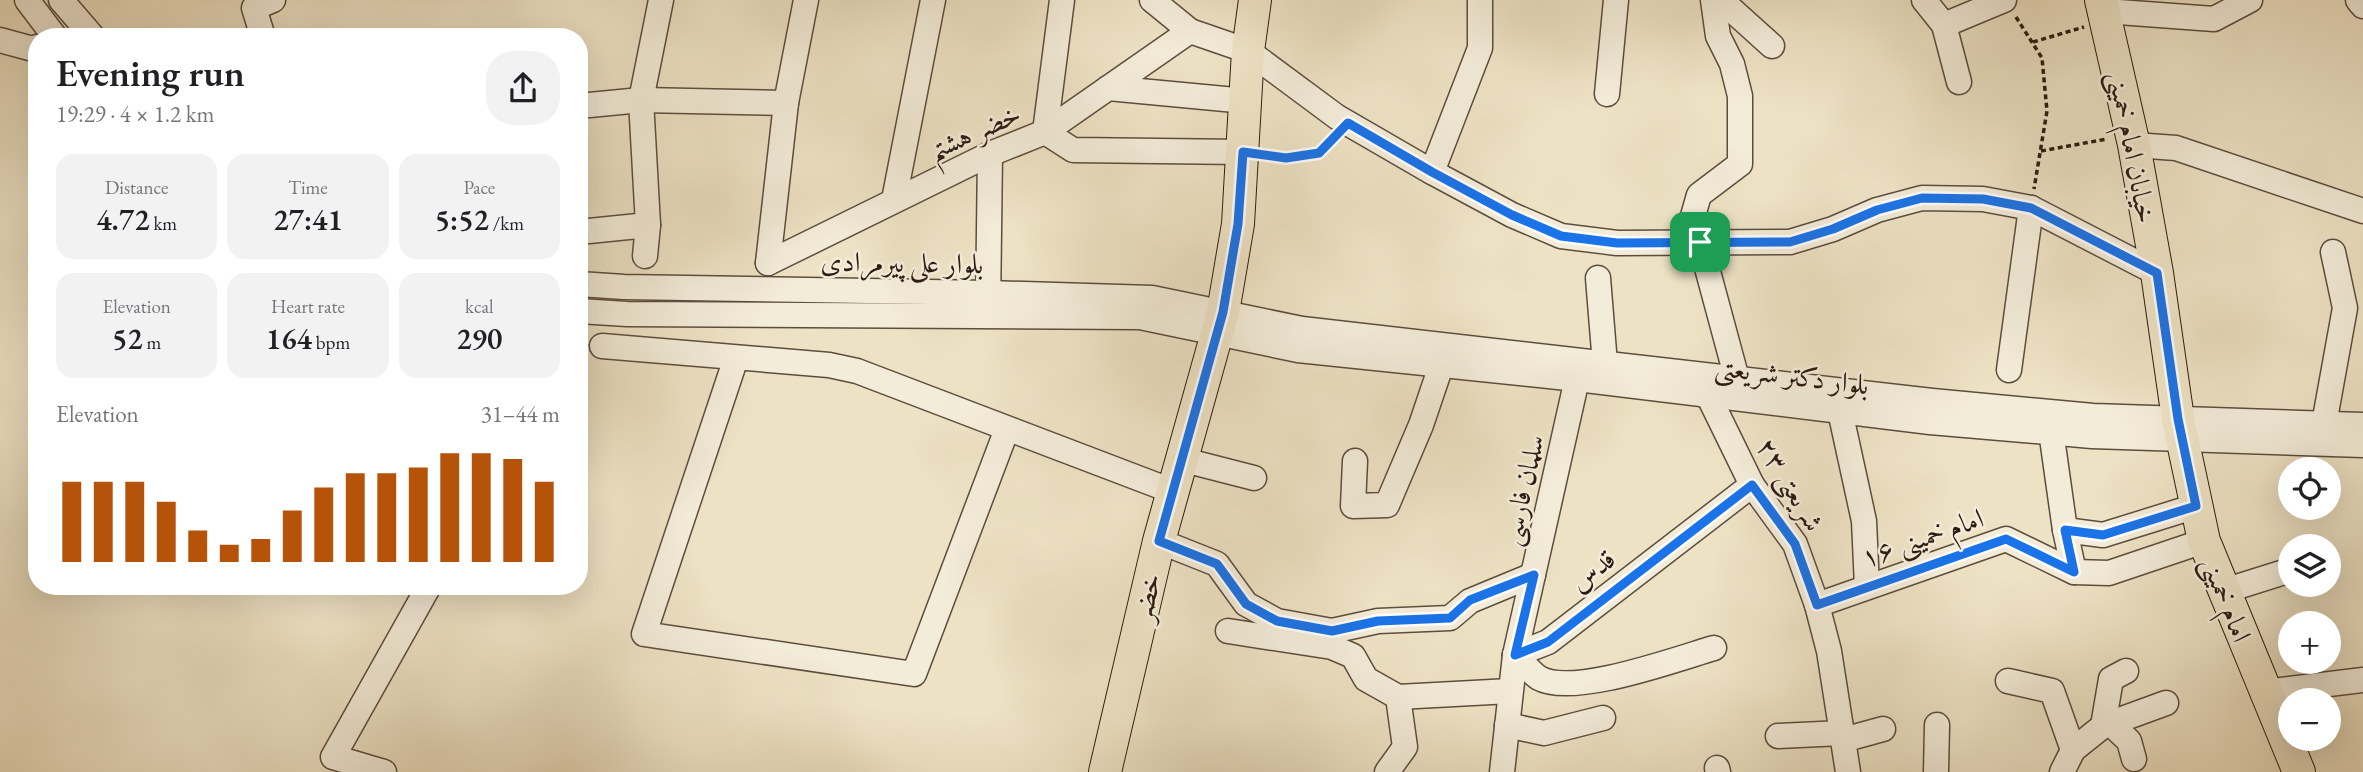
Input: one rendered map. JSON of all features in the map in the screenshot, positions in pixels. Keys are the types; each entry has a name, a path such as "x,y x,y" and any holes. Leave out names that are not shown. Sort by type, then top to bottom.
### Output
{"main road":[{"name":"خضر","path":"1245,0 1248,51"},
{"name":"خضر","path":"1105,772 1159,541 1220,322 1238,224 1248,51 1255,0"},
{"name":"خیابان امام خمینی","path":"2104,11 2133,139 2157,273 2180,429"},
{"name":"امام خمینی","path":"2180,429 2204,541 2299,772"}],"street":[{"path":"27,0 44,28"},
{"path":"61,0 85,28"},
{"path":"260,28 254,8 273,0"},
{"path":"645,256 648,225 641,100 661,0"},
{"path":"588,105 641,100 786,103 806,0"},
{"path":"894,200 933,0"},
{"path":"1062,0 1045,132 1073,150 1243,152"},
{"path":"1152,0 1190,31 1248,51 1348,123 1432,172 1512,215 1561,236 1617,243 1790,242 1833,229 1877,210 1922,198 1983,199 2031,208 2157,273"},
{"path":"1432,172 1480,48 1480,0"},
{"path":"1608,94 1616,0"},
{"path":"1713,0 1718,36 1732,64 1740,96 1740,164 1699,195 1693,216 1737,379"},
{"path":"1721,0 1772,46"},
{"path":"1924,0 1944,25 1959,82"},
{"path":"2104,11 2214,19 2250,0"},
{"path":"2358,0 2363,6"},
{"path":"1944,25 2008,5"},
{"name":"خضر هشتم","path":"786,103 768,264 894,200 1045,132 1190,31"},
{"path":"0,40 28,48"},
{"path":"1108,88 1246,101"},
{"path":"2133,139 2176,148 2363,211"},
{"path":"988,304 990,155"},
{"path":"2008,370 2031,208"},
{"path":"588,231 648,225"},
{"path":"2324,424 2345,308 2333,253"},
{"path":"1598,278 1605,364"},
{"name":"بلوار علی پیرمرادی","path":"588,285 988,304 1220,322"},
{"name":"بلوار علی پیرمرادی","path":"588,312 641,314 988,304"},
{"name":"بلوار دکتر شریعتی","path":"1220,322 1441,366 1577,379 1930,422 2051,431 2092,426"},
{"name":"بلوار دکتر شریعتی","path":"1300,340 1605,364 1932,401 2092,426 2180,429 2363,445"},
{"path":"602,346 829,365 857,370 1172,491"},
{"path":"736,358 644,634 914,674 1007,429"},
{"path":"1355,461 1353,506 1387,505 1421,425 1441,366"},
{"name":"سلمان فارسی","path":"1515,655 1577,379"},
{"name":"شریعتی ۲۳","path":"1708,395 1752,485 1795,544 1817,605 1829,652 1848,772"},
{"path":"1840,411 1864,521 1867,587"},
{"name":"بلوار دکتر شریعتی","path":"2180,429 2363,425"},
{"path":"2051,431 2065,530 2074,572"},
{"path":"1180,459 1254,478"},
{"name":"قدس","path":"1515,655 1548,642 1752,485"},
{"path":"2065,530 2103,535 2196,506"},
{"name":"امام خمینی ۱۶","path":"1817,605 2006,539 2074,572 2109,573 2204,541"},
{"path":"1159,541 1217,564 1246,604 1277,621 1332,631 1378,621 1450,618 1470,600 1534,575"},
{"path":"2224,591 2278,574"},
{"path":"384,772 333,757 424,595"},
{"path":"1228,631 1332,647 1353,656 1366,679 1398,697 1510,691"},
{"path":"1515,655 1539,678 1565,685 1609,678 1714,648"},
{"path":"1503,772 1515,655"},
{"path":"2107,725 2111,679 2126,671"},
{"path":"2264,692 2363,680"},
{"path":"2008,681 2052,691 2067,761 2107,725 2166,703"},
{"path":"1387,772 1405,747 1398,697"},
{"path":"1507,725 1544,733 1603,718"},
{"path":"1936,772 1937,725"},
{"path":"2107,725 2129,741 2134,759"},
{"path":"1778,736 1843,737 1883,729"}],"path":[{"path":"2008,5 2042,58 2047,111 2031,208"},
{"path":"2033,42 2104,11"},
{"path":"1243,152 1286,158 1319,153 1348,123"},
{"path":"2040,151 2133,139"}],"route":[{"path":"1348,123 1512,215 1561,236 1617,243 1700,242 1790,242 1833,229 1877,210 1922,198 1983,199 2031,208 2157,273 2178,419 2196,506 2103,535 2065,530 2074,572 2006,539 1817,605 1795,544 1752,485 1548,642 1515,655 1534,575 1470,600 1450,618 1378,621 1332,631 1277,621 1246,604 1217,564 1159,541 1223,312 1238,224 1243,152 1286,158 1319,153 1348,123"}]}
